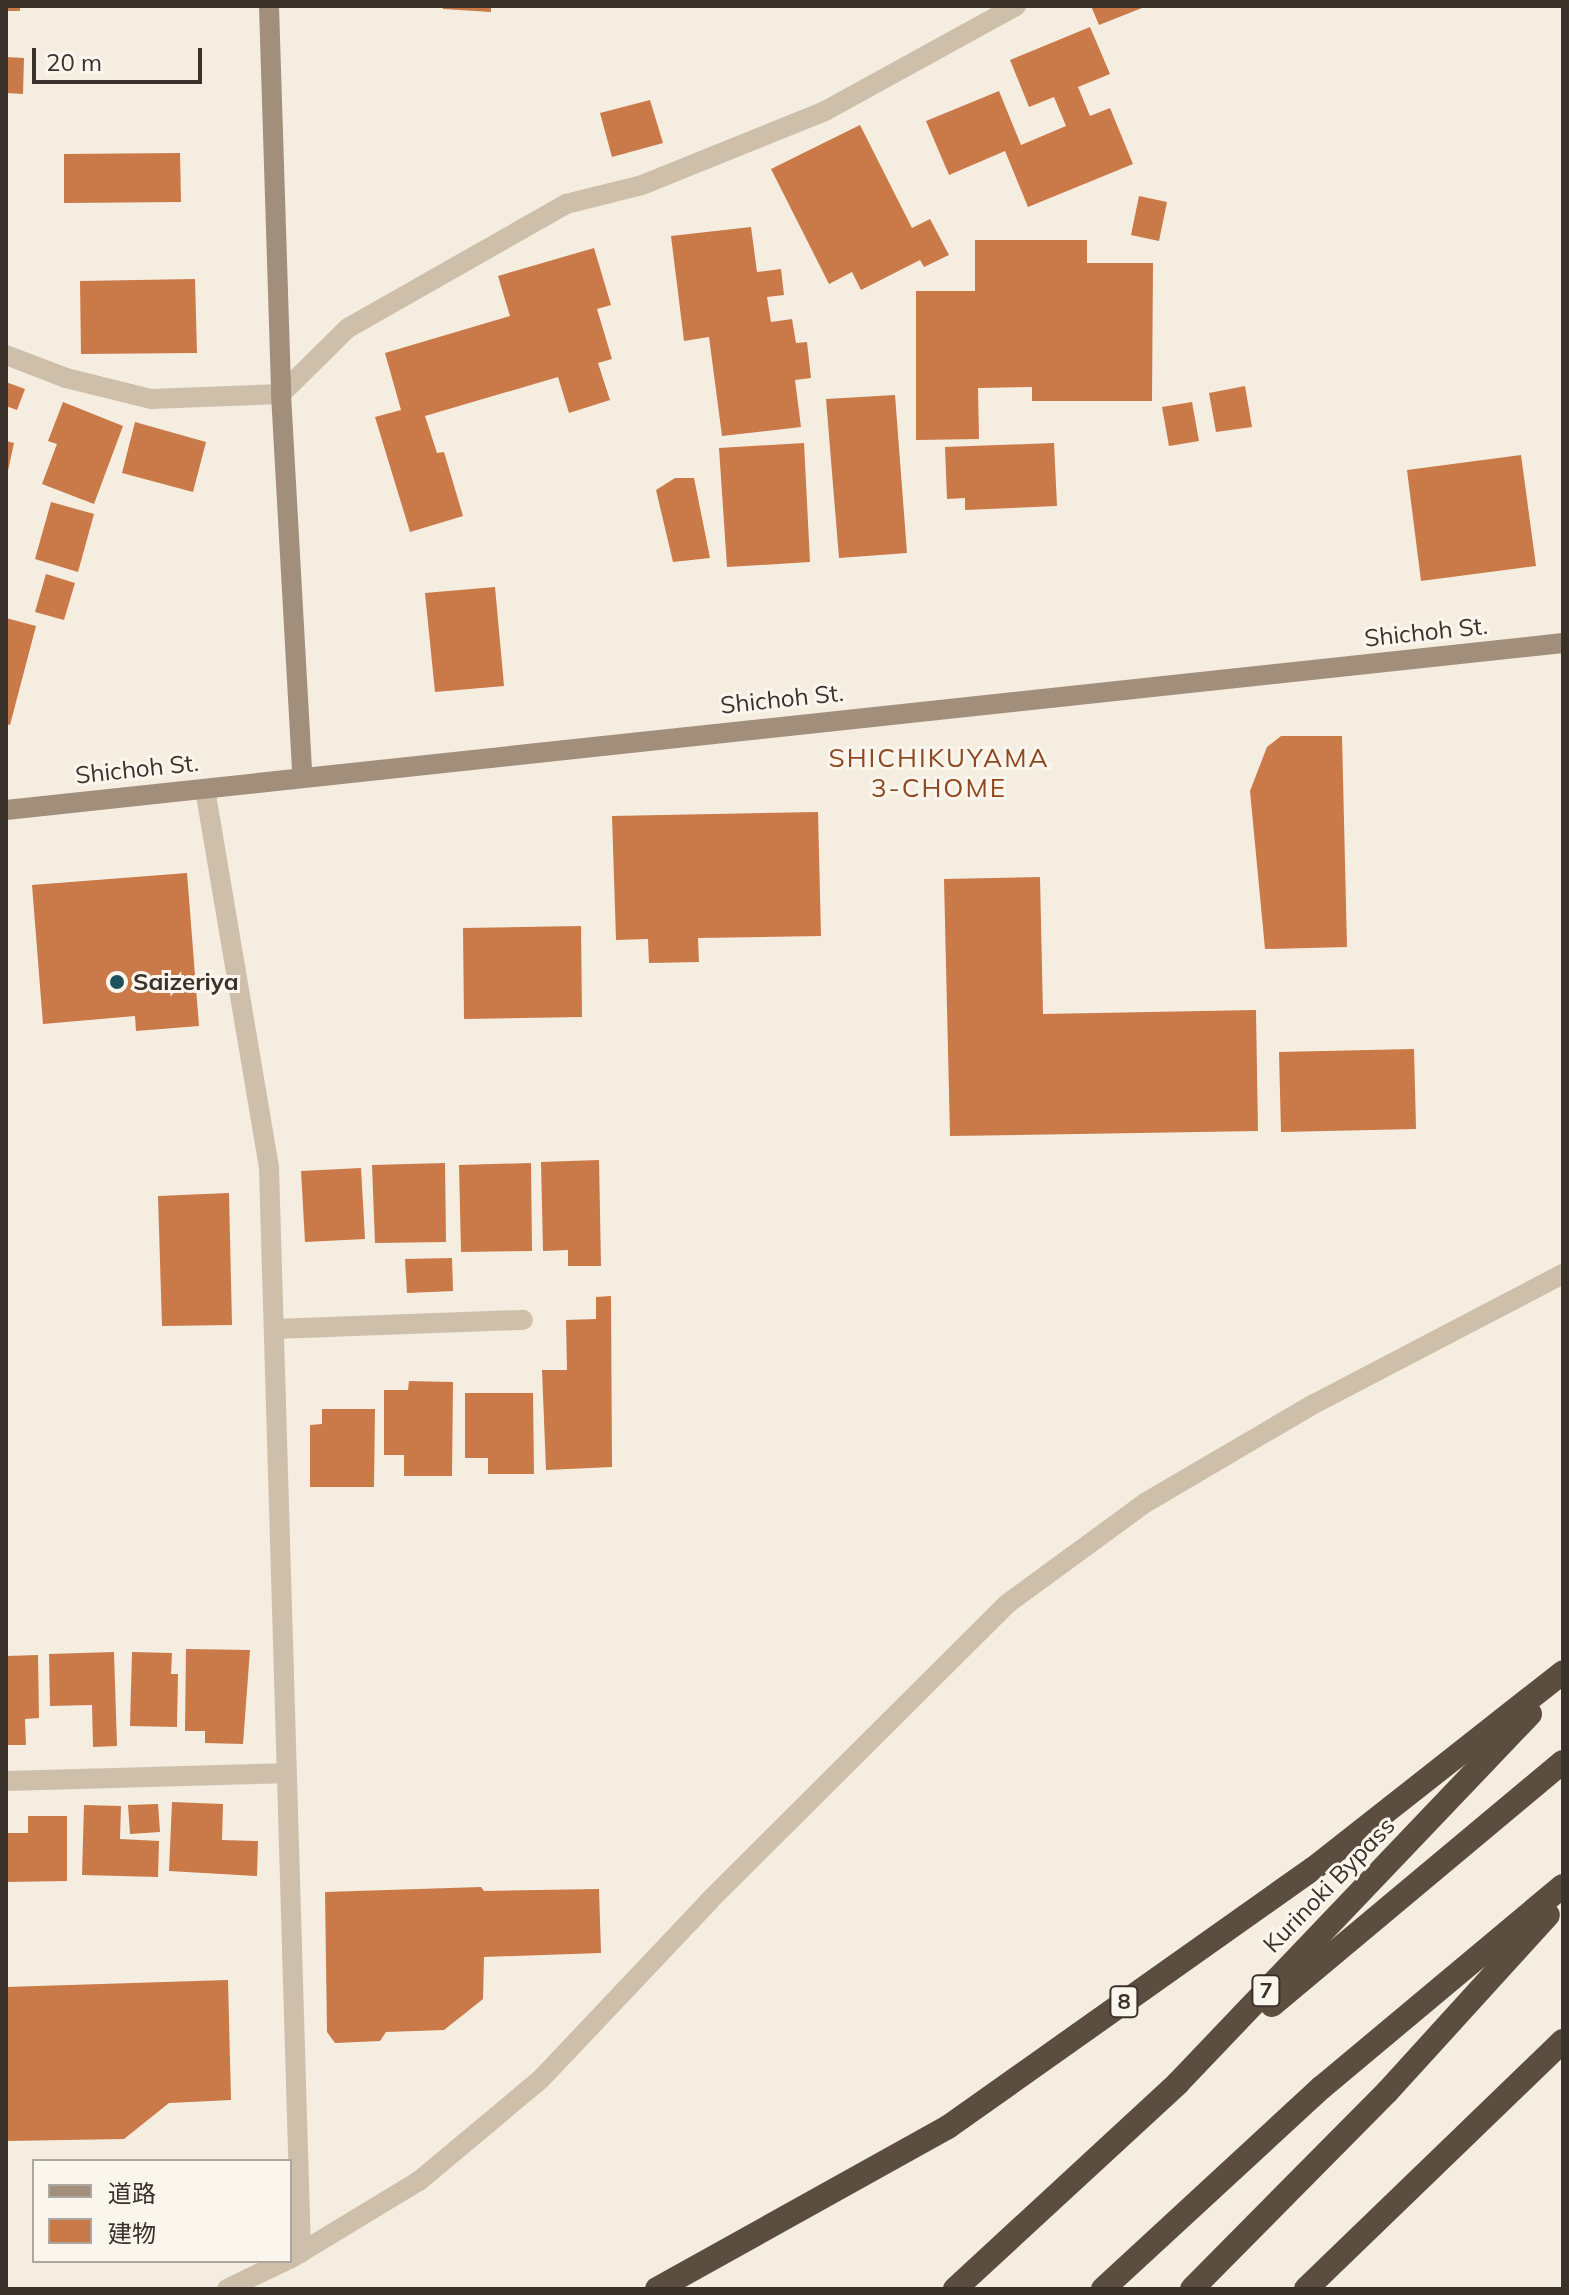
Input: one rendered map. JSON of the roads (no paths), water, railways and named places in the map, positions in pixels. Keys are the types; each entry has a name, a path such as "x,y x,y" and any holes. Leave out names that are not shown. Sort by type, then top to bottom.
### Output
{"highway":[{"name":"8","path":"657,2289 948,2127 1313,1869 1563,1672"},
{"name":"Kurinoki Bypass","path":"955,2289 1178,2083 1563,1679"},
{"path":"1178,2083 1563,1762"},
{"path":"1103,2289 1321,2088 1563,1886"},
{"path":"1192,2289 1387,2092 1563,1898"},
{"path":"1306,2289 1563,2041"}],"street":[{"path":"269,6 281,394 302,775"},
{"path":"6,355 66,378 151,399 281,394 348,328 566,204 642,185 825,111 1016,6"},
{"name":"Shichoh St.","path":"6,810 205,789 302,775 1563,643"},
{"path":"205,789 269,1168 285,1773 291,2159"},
{"path":"292,2258 419,2181 540,2080 709,1901 1007,1604 1145,1503 1314,1404 1563,1274"},
{"path":"274,1329 523,1320"},
{"path":"6,1781 285,1773"},
{"path":"227,2289 282,2263"}],"place":[{"name":"Saizeriya","path":"117,982"}],"district":[{"name":"SHICHIKUYAMA 3-CHOME","path":"939,773"}]}
